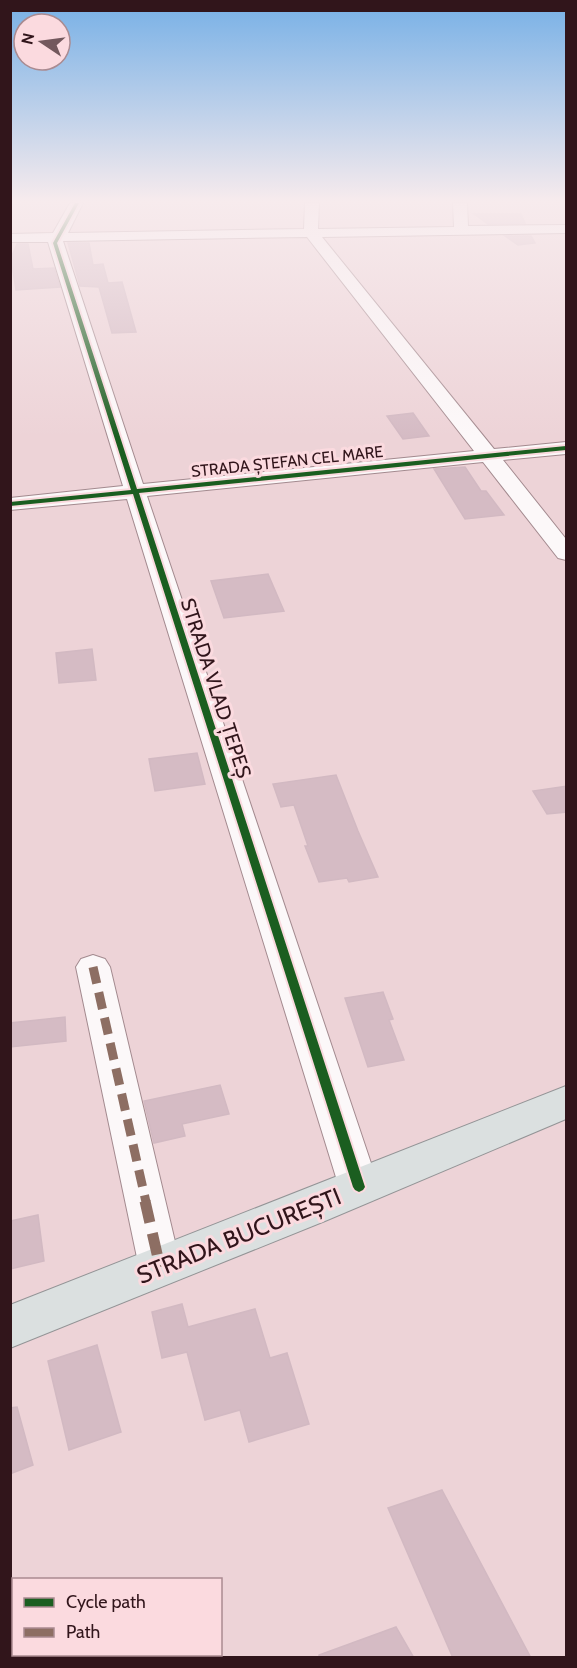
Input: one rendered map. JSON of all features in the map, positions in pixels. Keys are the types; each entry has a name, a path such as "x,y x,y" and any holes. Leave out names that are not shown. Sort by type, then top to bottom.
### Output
{"main road":[{"name":"STRADA BUCUREȘTI","path":"10,1327 567,1102"}],"street":[{"name":"STRADA VLAD ȚEPEȘ","path":"67,281 359,1187"},
{"path":"349,281 567,554"},
{"name":"STRADA ȘTEFAN CEL MARE","path":"10,504 567,447"},
{"path":"93,967 160,1268"}],"building":[{"path":"15,281 58,281 60,287 16,290"},
{"path":"79,281 122,282 136,332 112,333 99,287 80,286"},
{"path":"413,413 429,436 403,439 387,416"},
{"path":"465,467 481,491 486,491 504,515 465,519 434,469"},
{"path":"268,574 284,611 224,618 211,581"},
{"path":"92,649 96,680 59,683 56,653"},
{"path":"197,753 205,784 155,791 149,759"},
{"path":"336,775 378,877 349,882 347,878 319,882 305,846 308,846 294,805 281,807 273,784"},
{"path":"567,786 567,812 547,814 533,791"},
{"path":"383,992 393,1019 389,1020 404,1060 368,1067 345,998"},
{"path":"65,1017 66,1041 10,1047 10,1023"},
{"path":"220,1085 229,1114 182,1124 185,1136 154,1143 144,1101"},
{"path":"38,1215 44,1261 10,1269 10,1221"},
{"path":"182,1304 188,1327 255,1309 270,1358 287,1353 309,1424 249,1442 240,1410 205,1420 187,1352 162,1358 152,1312"},
{"path":"97,1345 121,1432 69,1450 48,1361"},
{"path":"17,1407 33,1465 10,1474 10,1408"},
{"path":"442,1490 531,1658 453,1658 388,1508"},
{"path":"396,1627 414,1658 319,1658 319,1655"}],"marked path":[{"path":"93,967 160,1267"}],"cycle path":[{"path":"67,281 359,1187"},
{"path":"10,504 566,448"}]}
